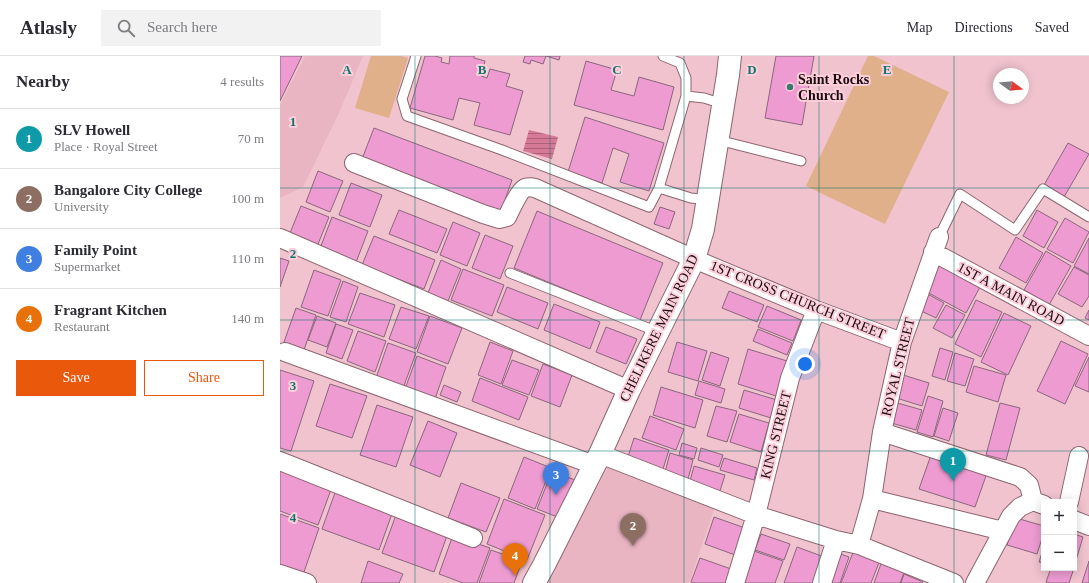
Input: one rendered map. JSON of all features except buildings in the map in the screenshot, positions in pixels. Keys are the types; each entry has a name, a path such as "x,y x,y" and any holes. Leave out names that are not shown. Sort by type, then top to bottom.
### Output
{"street":[{"name":"CHELIKERE MAIN ROAD","path":"534,583 597,459 629,390 694,259 703,229 724,104 730,56"},
{"name":"1ST CROSS CHURCH STREET","path":"354,163 483,214 500,219 506,217 521,190 530,187 694,259 816,310 902,342"},
{"path":"280,238 629,390"},
{"name":"1ST A MAIN ROAD","path":"936,244 1089,336"},
{"name":"ROYAL STREET","path":"859,545 872,499 882,432 902,342 936,244"},
{"name":"KING STREET","path":"735,583 756,516 790,378 816,310"},
{"path":"285,352 597,459 756,516 836,540 859,545 954,583"},
{"path":"882,432 1020,477 1029,485 1039,503 1020,507 1011,516 975,583"},
{"path":"1070,499 1079,456"},
{"path":"280,461 474,538"},
{"path":"872,499 1002,531"},
{"path":"1077,521 1089,526"},
{"path":"822,583 836,540"},
{"path":"280,574 307,583"}],"lane":[{"path":"416,56 402,99 407,116 502,150 649,207 660,188 686,96 686,78 680,63 662,56"},
{"path":"686,96 704,98 724,104"},
{"path":"718,140 801,161"},
{"path":"660,188 691,198 708,200"},
{"name":"ROYAL STREET","path":"936,244 960,194 1015,230 1042,189 1089,216"},
{"path":"510,273 658,332"}],"shaded area":[{"path":"305,56 363,56 339,113 303,187 280,198 280,105"},
{"path":"371,56 401,56 408,58 389,118 355,108"},
{"path":"868,56 874,56 949,92 885,224 806,186"},
{"path":"529,130 558,137 552,159 523,151"},
{"path":"609,465 714,509 689,583 545,583"}],"place":[{"name":"Saint Rocks Church","path":"790,87"},
{"name":"SLV Howell","path":"953,481"},
{"name":"Family Point","path":"556,495"},
{"name":"Bangalore City College","path":"633,546"},
{"name":"Fragrant Kitchen","path":"515,576"}]}
